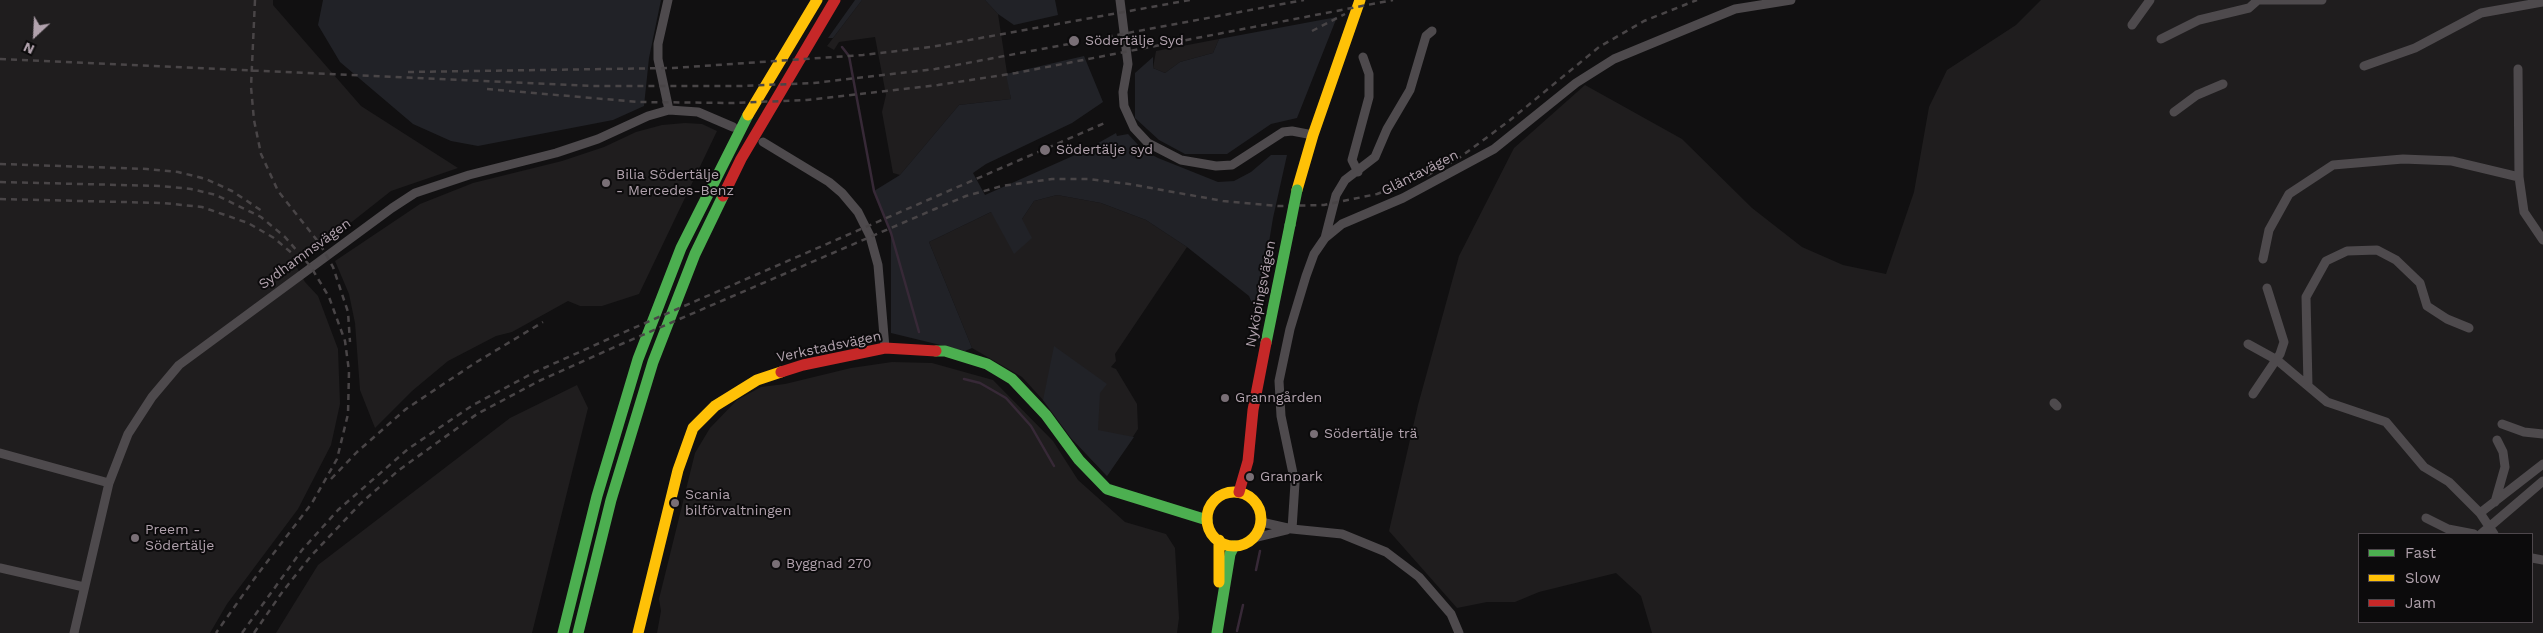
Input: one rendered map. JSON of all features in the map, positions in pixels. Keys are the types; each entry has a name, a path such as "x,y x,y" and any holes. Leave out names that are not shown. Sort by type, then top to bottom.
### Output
{"main road":[{"path":"563,633 597,496 638,359 681,248 743,124 818,0"},
{"path":"578,633 611,500 653,362 695,254 740,159 813,34 836,0"},
{"name":"Nyköpingsvägen","path":"1239,492 1248,462 1254,410 1298,190 1313,135 1360,0"},
{"name":"Nyköpingsvägen","path":"1313,135 1344,64 1367,0"},
{"name":"Verkstadsvägen","path":"638,633 678,470 693,428 715,406 756,380 803,365 885,348 945,351 987,364 1012,379 1046,415 1079,460 1107,489 1207,520"},
{"name":"Nyköpingsvägen","path":"1248,462 1253,499"},
{"path":"1239,492 1253,499 1259,506 1261,522 1254,538 1246,543 1234,546 1219,540 1209,528 1207,520 1212,504 1226,493 1239,492"},
{"name":"Verkstadsvägen","path":"1172,509 1212,504"},
{"path":"1217,630 1219,540"},
{"path":"1217,630 1230,554 1234,546"}],"street":[{"path":"668,0 658,51 669,110"},
{"path":"1120,0 1128,64 1123,92 1124,106 1134,128 1148,143 1181,160 1216,166 1232,165 1240,161 1283,132 1300,132 1313,135"},
{"name":"Gläntavägen","path":"1292,529 1295,483 1281,416 1278,380 1290,329 1306,276 1314,254 1325,238 1342,224 1403,198 1494,149 1576,83 1614,59 1735,9 1791,0"},
{"path":"2132,25 2150,0"},
{"path":"2161,39 2199,20 2249,8 2258,0 2322,0"},
{"path":"2364,66 2415,48 2481,13 2543,2"},
{"path":"1325,238 1328,220 1336,196 1345,180 1376,157 1388,129 1410,90 1426,36 1432,31"},
{"path":"1358,172 1352,160 1369,97 1368,74 1362,57"},
{"path":"2518,69 2519,177 2524,212 2543,240"},
{"path":"2174,112 2197,96 2223,84"},
{"name":"Sydhamnsvägen","path":"74,633 109,482 128,434 152,397 179,365 392,208 416,193 469,175 552,154 598,139 648,116 669,110 698,112 733,126"},
{"path":"763,142 829,182 842,193 858,212 870,236 878,264 885,348"},
{"path":"2263,259 2269,230 2289,194 2333,165 2403,159 2452,161 2519,177"},
{"path":"2308,386 2306,297 2326,261 2347,251 2377,250 2396,260 2420,283 2427,306 2447,319 2469,328"},
{"path":"2253,394 2277,360 2284,342 2266,288"},
{"path":"2248,344 2277,360 2327,402 2386,422 2424,467 2449,482 2480,513 2491,531 2543,481"},
{"path":"2502,424 2524,432 2543,434"},
{"path":"2495,502 2505,467 2503,452 2497,440"},
{"path":"0,453 109,482"},
{"path":"2480,513 2543,464"},
{"path":"2426,518 2448,529 2469,533"},
{"path":"1261,522 1292,529 1342,534 1386,552 1419,577 1450,614 1459,633"},
{"path":"1254,538 1292,529"},
{"path":"0,568 84,587"}],"shaded area":[{"path":"0,0 273,0 273,5 361,106 458,168 391,191 296,266 305,282 318,296 338,349 340,404 331,445 298,509 227,604 210,633 0,633"},
{"path":"323,0 661,0 649,58 644,106 613,120 478,146 451,141 413,124 340,62 318,25"},
{"path":"855,0 862,0 833,38 828,38"},
{"path":"862,0 985,0 998,14 1011,99 959,105 900,175 893,173 882,112 886,95 875,37 839,42 834,50 827,46"},
{"path":"985,0 1055,0 1058,15 1014,25 998,14"},
{"path":"2041,0 2543,0 2543,633 1652,633 1641,596 1616,573 1539,592 1515,602 1487,602 1457,608 1389,531 1418,405 1459,256 1514,148 1585,85 1682,139 1752,208 1802,247 1843,265 1886,274 1914,192 1929,107 1947,70 2016,25"},
{"path":"1337,17 1297,118 1271,124 1227,154 1185,154 1159,140 1135,118 1135,73 1153,57 1153,68 1165,73 1180,62 1213,53 1219,39"},
{"path":"1219,39 1213,53 1180,62 1165,73 1153,68 1156,51"},
{"path":"1084,56 1103,102 1072,123 986,164 973,173 985,195 1084,151 1116,133 1117,136 1128,134 1143,150 1158,158 1218,182 1234,181 1251,172 1271,155 1287,155 1273,218 1257,315 1249,296 1187,247 1146,220 1101,203 1057,195 1034,201 1022,219 1032,238 1014,254 991,212 929,242 972,348 965,351 891,333 891,233 874,191 900,175 959,105 1011,99 1006,74"},
{"path":"702,124 717,131 639,294 602,306 580,306 568,301 512,332 496,336 448,361 412,391 375,428 360,390 355,323 349,294 335,261 420,204 473,183 562,161 604,147 636,132 662,125"},
{"path":"1057,195 1101,203 1146,220 1187,247 1115,354 1116,361 1111,367 1116,369 1137,404 1138,429 1107,476 1071,438 1043,400 1022,377 972,348 929,242 991,212 1022,219 1034,201"},
{"path":"1054,346 1107,384 1100,393 1098,430 1134,437 1107,476 1071,438 1043,400"},
{"path":"892,362 932,363 993,380 1053,441 1078,480 1125,522 1166,534 1175,548 1179,618 1177,633 657,633 661,611 659,599 695,453 710,428 737,400 761,387 785,384 851,368"},
{"path":"577,385 588,408 532,633 276,633 318,565 510,418"}],"waterway":[{"path":"842,47 849,56 874,191 891,233 919,332"},
{"path":"964,379 980,383 1006,398 1031,426 1054,466"},
{"path":"1256,570 1260,551"},
{"path":"1237,631 1243,605"}],"railway":[{"path":"255,0 251,87 254,120 261,154 278,191 320,244 333,267 348,312 350,342"},
{"path":"408,72 673,68 863,55 931,47 1190,0"},
{"path":"0,59 593,86 742,86 814,83 935,69 1304,0"},
{"path":"487,89 639,102 732,103 807,100 938,85 1016,73 1393,0"},
{"path":"254,633 283,591 311,556 361,503 399,470 477,414 539,381 617,346 966,196 1002,186 1052,179 1089,179 1129,184 1223,201 1278,206 1324,205 1377,194 1428,175 1459,158 1509,121 1599,47 1644,21 1697,0"},
{"path":"1312,31 1345,14"},
{"path":"242,633 302,550 338,510 408,449 473,405 535,372 613,337 1107,122"},
{"path":"0,164 147,169 178,172 206,179 232,191 262,211"},
{"path":"0,182 161,186 191,189 216,195 261,217 285,237 311,267 329,297 345,341 349,371 348,414 337,459 312,503 216,633"},
{"path":"0,199 163,203 202,207 248,223 274,238 294,255"},
{"path":"331,479 357,452 406,409 475,363 543,322"}],"traffic: fast":[{"path":"563,633 597,496 638,359 681,248 748,115"},
{"path":"1290,225 1297,190"},
{"path":"578,633 611,500 653,362 695,254 723,196"},
{"path":"1266,343 1290,225"},
{"path":"936,351 945,351 987,364 1012,379 1046,415 1079,460 1107,489 1207,520"},
{"path":"1217,633 1230,554 1234,546"}],"traffic: slow":[{"path":"748,115 817,0"},
{"path":"1297,190 1313,135 1360,0"},
{"path":"638,633 678,470 693,428 715,406 757,380 781,372"},
{"path":"1234,492 1244,494 1253,500 1259,509 1261,519 1259,529 1253,538 1244,544 1234,546 1224,544 1215,538 1209,529 1207,519 1209,509 1215,500 1224,494 1234,492"},
{"path":"1219,540 1219,582"}],"traffic: jam":[{"path":"723,196 741,159 835,0"},
{"path":"1239,492 1248,461 1253,410 1266,343"},
{"path":"781,372 803,365 885,348 936,351"}],"place":[{"name":"Södertälje Syd","path":"1074,41"},
{"name":"Södertälje syd","path":"1045,150"},
{"name":"Bilia Södertälje - Mercedes-Benz","path":"606,183"},
{"name":"Granngården","path":"1225,398"},
{"name":"Södertälje trä","path":"1314,434"},
{"name":"Granpark","path":"1250,477"},
{"name":"Scania bilförvaltningen","path":"675,503"},
{"name":"Preem - Södertälje","path":"135,538"},
{"name":"Byggnad 270","path":"776,564"}]}
